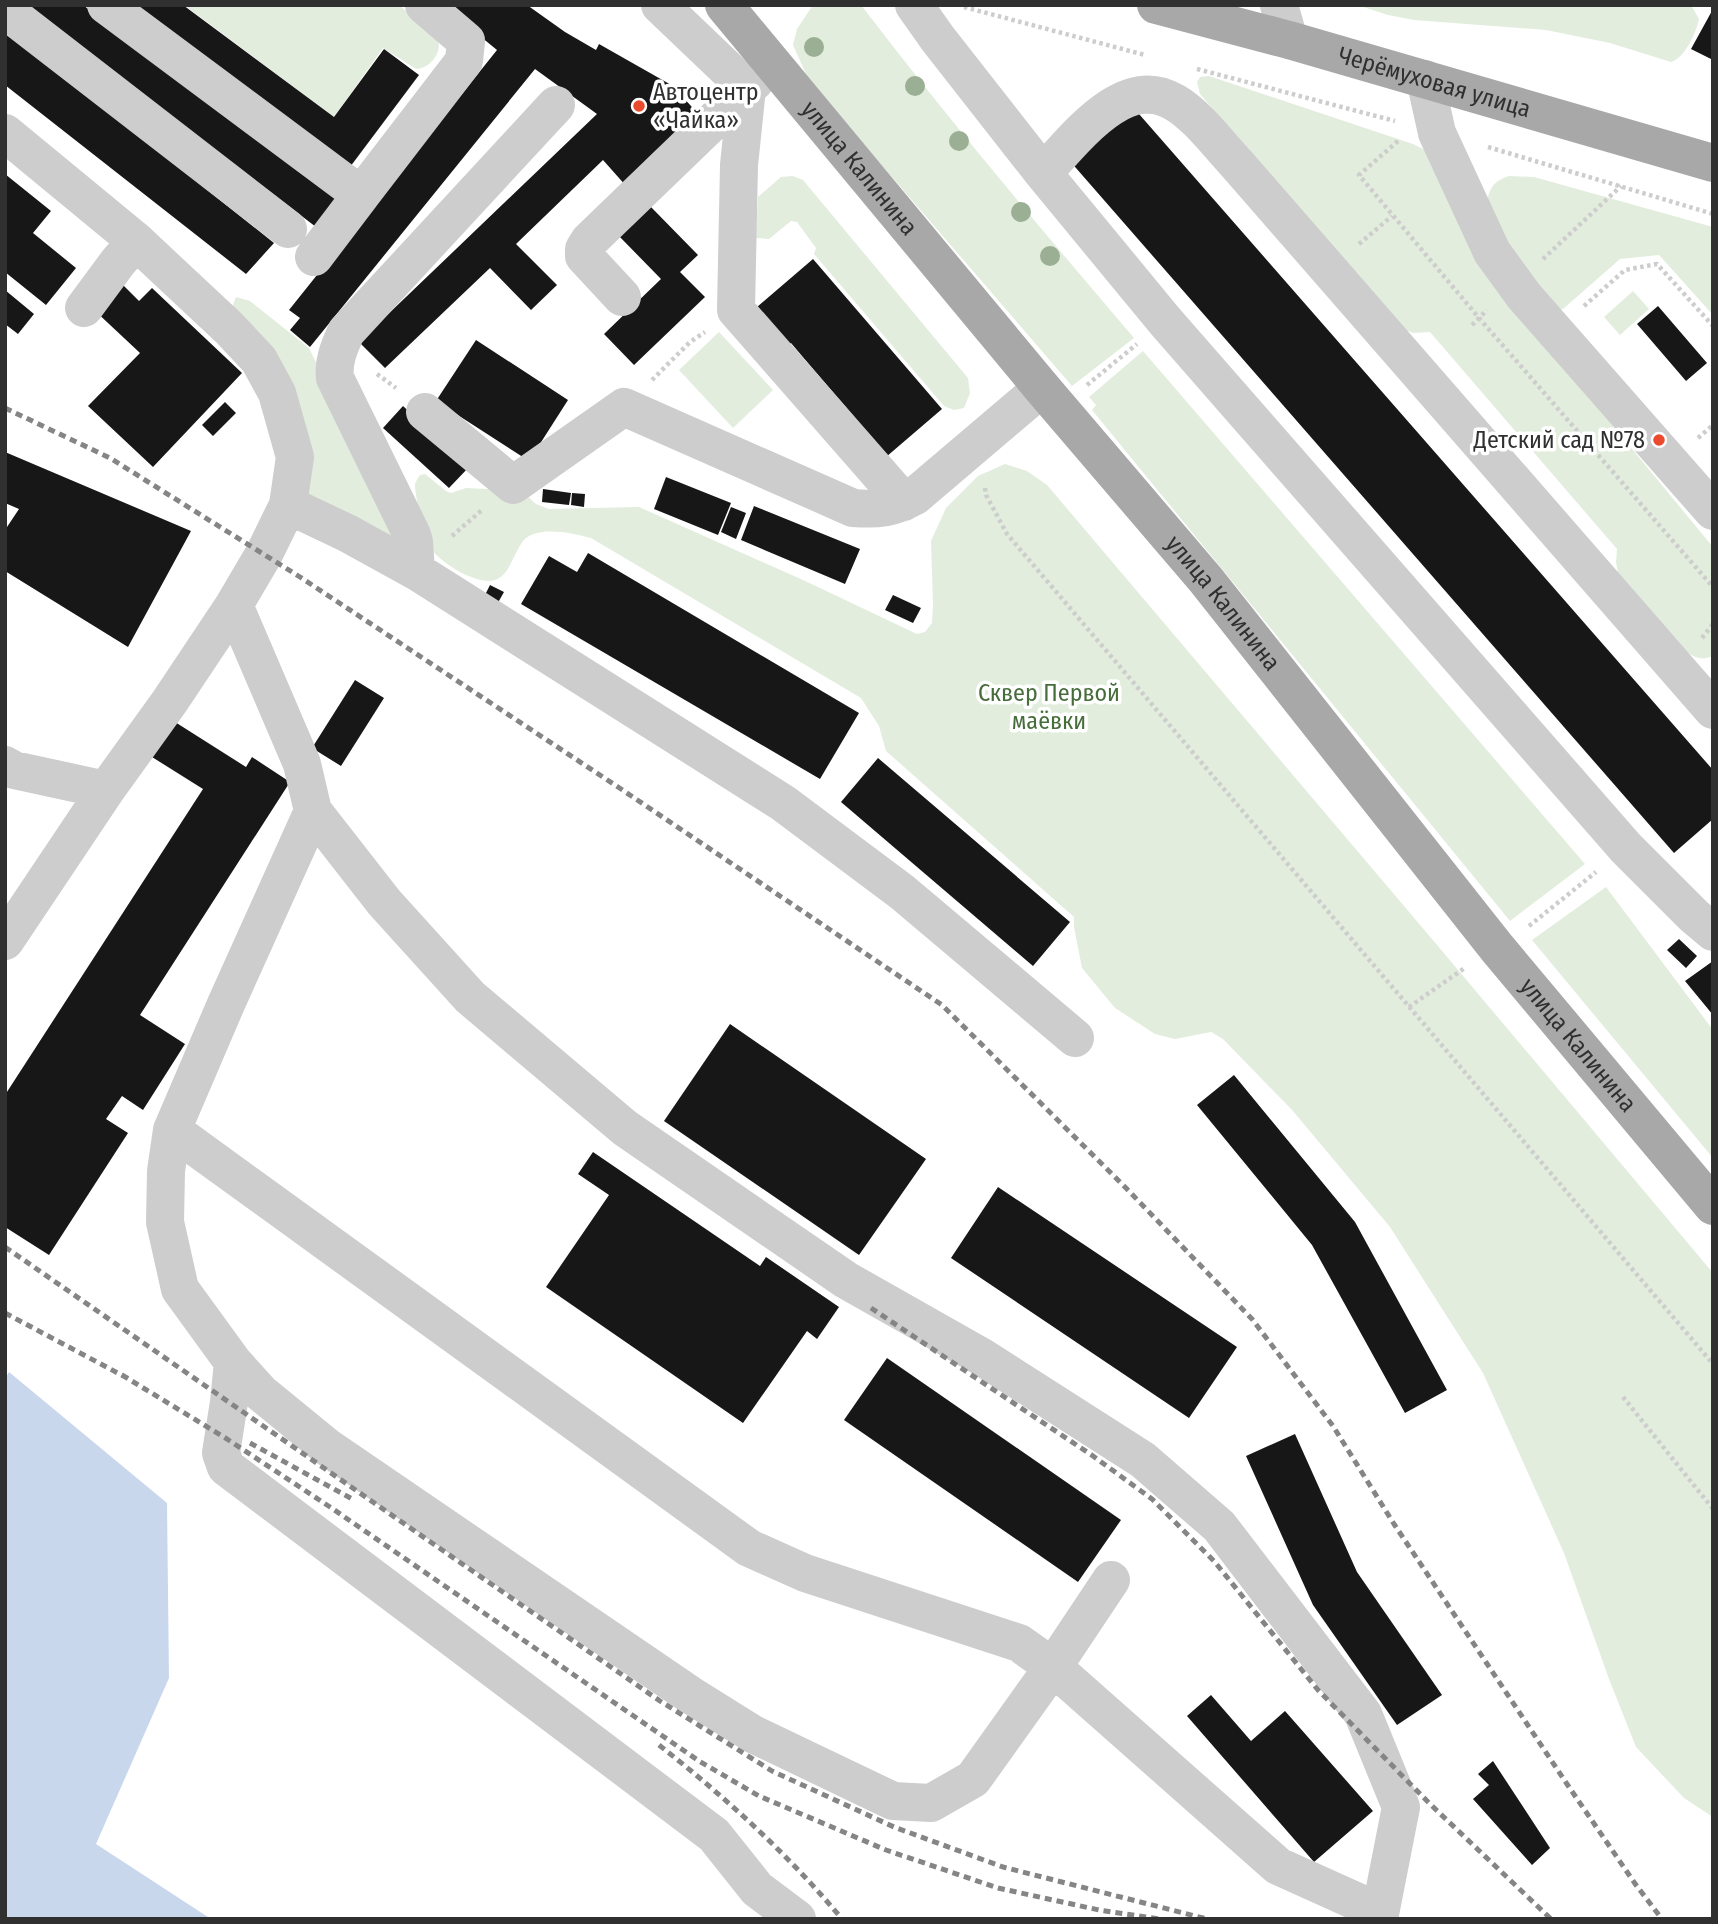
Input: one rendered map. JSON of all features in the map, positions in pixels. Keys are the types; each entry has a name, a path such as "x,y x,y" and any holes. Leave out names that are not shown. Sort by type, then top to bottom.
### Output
{"main road":[{"name":"улица Калинина","path":"724,5 760,76 1060,390 1206,580 1497,947 1713,1206"},
{"name":"Черёмуховая улица","path":"1156,5 1284,23 1425,79 1713,163"}],"lane":[{"path":"106,5 361,195"},
{"path":"314,257 464,61 466,41 424,5"},
{"path":"660,5 760,76"},
{"path":"914,5 937,39 1043,173 1165,321 1626,848 1707,916"},
{"path":"5,10 288,229"},
{"path":"622,297 584,256 584,249 589,241 760,76"},
{"path":"760,76 739,165 736,310 904,502"},
{"path":"1425,79 1426,130 1492,252 1515,285 1713,511"},
{"path":"1043,173 1079,135 1117,103 1129,97 1149,94 1174,101 1196,120 1236,163 1713,710"},
{"path":"416,571 412,535 335,378 337,352 346,332 556,105"},
{"path":"5,133 136,241 229,328 259,360 277,393 295,457 288,505 264,554 234,605 5,941"},
{"path":"83,308 136,241"},
{"path":"425,412 513,485 624,407 853,508 879,510 915,496 1060,390"},
{"path":"288,505 347,533 416,571 783,803 902,892 1075,1038"},
{"path":"172,1130 749,1548 805,1573 1019,1643 1052,1667 1278,1866 1380,1915 1401,1807 1368,1726 1363,1714 1219,1526 1143,1460 982,1357 846,1280 625,1128 470,997 384,902 313,811 302,764 234,605"},
{"path":"5,765 14,770 106,790"},
{"path":"313,811 172,1130 166,1171 165,1222 180,1289 233,1362 261,1393 327,1447 689,1694 753,1734 893,1801 931,1803 973,1779 1111,1580"},
{"path":"233,1362 222,1453 226,1467 714,1835 757,1889 797,1919"}],"path":[{"path":"956,5 1145,55"},
{"path":"1186,66 1426,130 1713,214"},
{"path":"1426,130 1359,175 1479,318 1713,587"},
{"path":"1472,325 1622,186"},
{"path":"1366,239 1392,215"},
{"path":"1555,331 1625,270 1657,264 1713,326"},
{"path":"1060,390 1165,321"},
{"path":"660,372 690,342"},
{"path":"984,484 986,495 1007,534 1713,1364"},
{"path":"1704,636 1713,624"},
{"path":"1520,933 1626,848"},
{"path":"1409,1007 1472,963"},
{"path":"1623,1396 1713,1509"}],"green space":[{"path":"184,5 399,5 437,38 439,43 434,59 426,66 416,69 383,48 334,117"},
{"path":"813,5 861,5 961,132 1134,338 1072,386 806,74 793,45 797,29"},
{"path":"1357,5 1691,5 1699,19 1693,38 1681,56 1671,62 1610,43 1546,30 1414,20"},
{"path":"1209,76 1425,150 1599,409 1713,547 1713,656 1700,658 1681,648 1618,573 1617,549 1430,332 1413,333 1396,326 1200,94 1197,82 1200,77"},
{"path":"793,176 803,180 968,378 970,393 964,408 954,410 944,406 814,254 816,248 797,222 791,221 769,239 756,238 758,197 781,177"},
{"path":"1509,176 1534,177 1713,227 1713,315 1659,255 1620,259 1563,309 1555,311 1523,278 1487,202 1494,185"},
{"path":"1633,291 1649,309 1620,335 1604,317"},
{"path":"236,297 250,301 309,348 403,545 313,506 234,310"},
{"path":"719,332 773,390 733,428 679,370"},
{"path":"1143,351 1585,864 1510,921 1092,410 1096,405 1089,397"},
{"name":"Сквер Первой маёвки","path":"1005,464 1027,471 1047,485 1713,1273 1713,1817 1684,1798 1636,1747 1564,1553 1483,1373 1390,1227 1293,1111 1223,1039 1211,1032 1175,1039 1155,1034 1115,1008 1082,968 1074,917 886,751 879,726 861,698 591,538 555,532 537,533 523,541 507,570 495,580 487,581 467,575 447,564 431,550 422,524 415,488 420,475 425,474 451,493 466,488 507,490 526,495 536,504 549,509 639,507 917,634 925,632 932,623 931,541 946,508 978,476"},
{"path":"1606,887 1713,1030 1713,1158 1532,940"}],"water":[{"path":"9,1372 167,1503 169,1678 96,1844 211,1919 5,1919 5,1379"}],"building":[{"path":"26,5 83,5 337,200 316,227"},
{"path":"130,5 183,5 334,117 384,49 419,75 350,167"},
{"path":"442,5 527,5 596,50 599,44 673,86 700,116 627,187 603,160 516,244 557,285 531,310 490,268 385,368 359,342 597,114 535,69 310,347 290,330 300,318 289,310 497,50"},
{"path":"1713,9 1713,60 1691,49"},
{"path":"5,29 274,243 246,274 5,85"},
{"path":"1132,106 1713,770 1713,819 1674,853 1069,160"},
{"path":"5,174 51,211 33,233 76,268 46,305 5,272"},
{"path":"650,206 698,255 680,272 705,297 634,365 604,334 661,279 618,235"},
{"path":"813,259 942,409 879,463 856,419 791,343 782,351 750,313"},
{"path":"118,280 139,301 152,288 242,373 153,467 88,406 140,353 92,308"},
{"path":"5,290 34,314 18,334 5,324"},
{"path":"1658,306 1707,363 1686,381 1637,324"},
{"path":"476,340 568,400 529,461 436,401"},
{"path":"225,402 236,413 213,436 202,425"},
{"path":"403,406 469,467 449,488 383,428"},
{"path":"5,452 191,531 128,647 5,571 5,530 19,509 5,503"},
{"path":"666,477 731,503 718,535 654,509"},
{"path":"543,489 571,493 569,505 542,502"},
{"path":"572,493 585,494 584,507 571,505"},
{"path":"754,506 860,549 845,584 741,540"},
{"path":"731,507 746,513 736,539 721,532"},
{"path":"588,553 859,713 820,779 521,604 549,556 577,572"},
{"path":"490,585 504,592 495,608 482,601"},
{"path":"893,595 921,608 913,623 885,610"},
{"path":"355,680 384,698 341,766 312,748"},
{"path":"175,722 246,767 252,757 290,782 140,1015 185,1044 143,1110 122,1096 106,1119 128,1133 49,1255 5,1227 5,1095 203,789 152,757"},
{"path":"878,758 1070,922 1033,966 841,802"},
{"path":"1679,939 1697,956 1686,968 1667,950"},
{"path":"1713,961 1713,1015 1685,981"},
{"path":"730,1024 926,1159 859,1255 664,1121"},
{"path":"1234,1075 1355,1222 1447,1390 1405,1413 1312,1245 1197,1105"},
{"path":"593,1152 760,1266 766,1257 839,1307 817,1339 807,1331 743,1423 546,1287 609,1195 578,1174"},
{"path":"998,1187 1237,1347 1189,1418 951,1258"},
{"path":"887,1358 1121,1520 1078,1582 844,1420"},
{"path":"1295,1434 1357,1572 1442,1695 1397,1725 1313,1605 1246,1456"},
{"path":"1211,1695 1251,1741 1285,1711 1373,1811 1314,1862 1187,1716"},
{"path":"1493,1761 1550,1848 1532,1865 1473,1799 1489,1785 1478,1774"}],"railway":[{"path":"5,408 110,458 300,577 942,1005 1125,1187 1252,1319 1333,1426 1394,1524 1569,1787 1662,1919"},
{"path":"5,1247 660,1701 772,1771 894,1827 1003,1867 1207,1919"},
{"path":"871,1308 1093,1456 1152,1499 1214,1561 1318,1690 1430,1804 1551,1919"},
{"path":"5,1313 129,1379"},
{"path":"122,1375 227,1439 330,1507 699,1761 759,1796 886,1850 998,1888 1099,1910 1160,1919"},
{"path":"250,1443 354,1500"},
{"path":"659,1745 755,1827 842,1919"}],"place":[{"name":"Автоцентр «Чайка»","path":"639,106"},
{"name":"Детский сад №78","path":"1659,440"}]}
